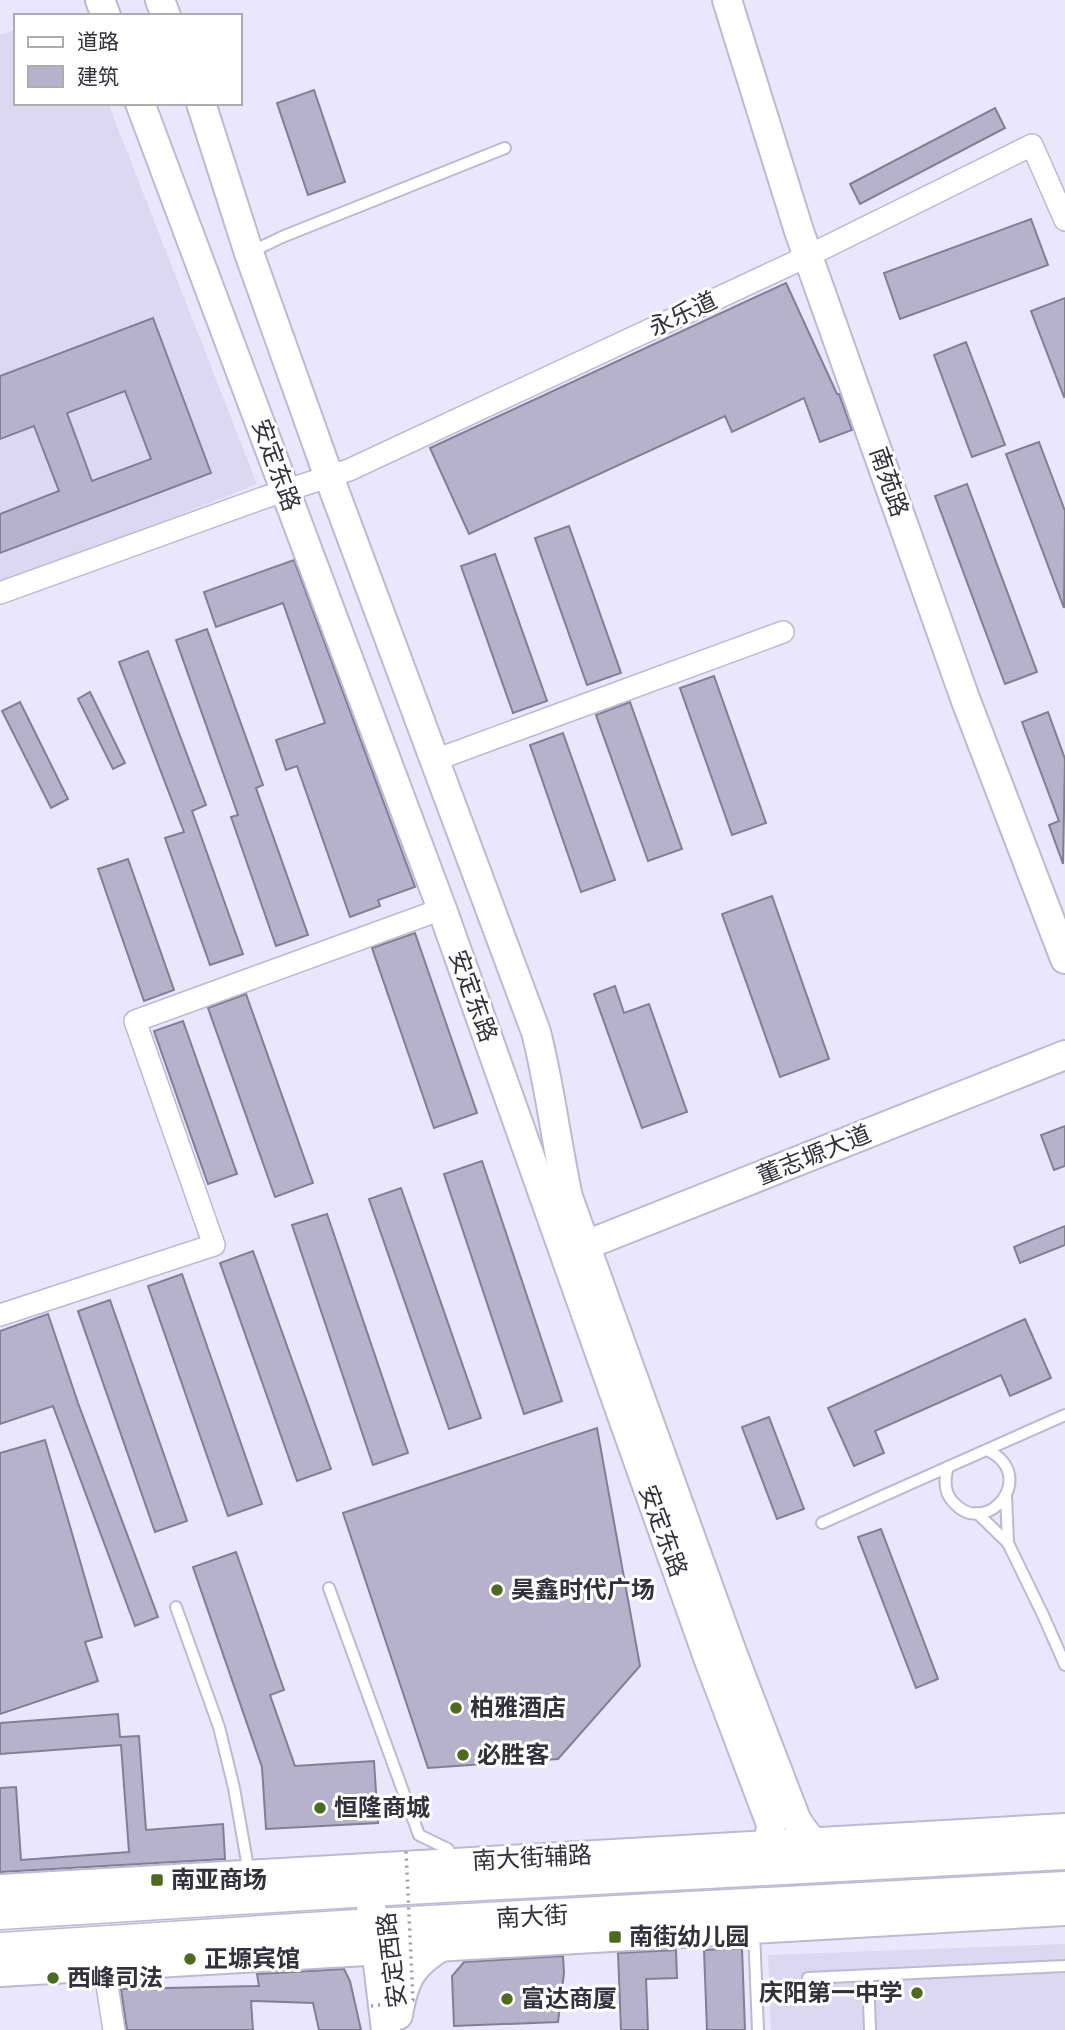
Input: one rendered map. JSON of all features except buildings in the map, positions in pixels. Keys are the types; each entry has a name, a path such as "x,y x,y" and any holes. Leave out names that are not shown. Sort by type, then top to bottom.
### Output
{"main road":[{"name":"南大街","path":"0,1913 250,1886 376,1890 1065,1853"},
{"name":"南大街","path":"0,1949 102,1954 382,1937 500,1919 1065,1888"}],"street":[{"name":"南苑路","path":"727,0 811,254 966,701 1065,959"},
{"name":"南苑路","path":"734,0 811,254 1065,937"},
{"name":"安定东路","path":"141,105 274,495 442,909 796,1819 812,1842 850,1866"},
{"name":"安定东路","path":"202,105 248,253 536,1032 552,1100 576,1254 710,1663 771,1824 771,1836 767,1845"},
{"name":"永乐道","path":"0,593 349,470 811,254 1032,145 1064,214"},
{"path":"435,760 783,632"},
{"path":"0,1315 214,1245 135,1021 442,909"},
{"name":"董志塬大道","path":"576,1254 1065,1055"},
{"name":"董志塬大道","path":"576,1254 1065,1066"},
{"name":"南大街辅路","path":"0,1889 250,1886 444,1863 1065,1828"},
{"path":"724,1872 754,1858 767,1845"},
{"name":"安定西路","path":"376,1890 389,2020"},
{"path":"382,1937 440,1947 1065,1911"},
{"path":"389,2020 406,1979 417,1964 440,1947 500,1919"},
{"path":"0,1972 102,1954 114,2030"}],"lane":[{"path":"248,253 505,148"},
{"path":"822,1523 1065,1415"},
{"path":"987,1450 1002,1460 1010,1477 1006,1495 1008,1543"},
{"path":"948,1467 945,1476 947,1494 959,1508 977,1513 1008,1543 1065,1665"},
{"path":"977,1513 994,1508 1006,1495"},
{"path":"329,1588 419,1835 448,1849 444,1863"},
{"path":"176,1607 219,1727 234,1788 250,1886"},
{"path":"754,1930 758,2030"},
{"path":"808,1978 1065,1966"},
{"path":"868,1975 870,2030"}],"path":[{"path":"389,2020 413,2000 406,1852"}],"shaded area":[{"path":"14,30 14,105 109,105 257,484 0,587 0,35"},
{"name":"庆阳第一中学","path":"1065,1944 1065,2030 771,2030 768,1955"}],"place":[{"name":"昊鑫时代广场","path":"497,1590"},
{"name":"柏雅酒店","path":"456,1708"},
{"name":"必胜客","path":"463,1755"},
{"name":"恒隆商城","path":"320,1808"},
{"name":"南亚商场","path":"157,1880"},
{"name":"南街幼儿园","path":"615,1937"},
{"name":"正塬宾馆","path":"190,1959"},
{"name":"西峰司法","path":"53,1978"},
{"name":"庆阳第一中学","path":"917,1993"},
{"name":"富达商厦","path":"507,1999"}]}
